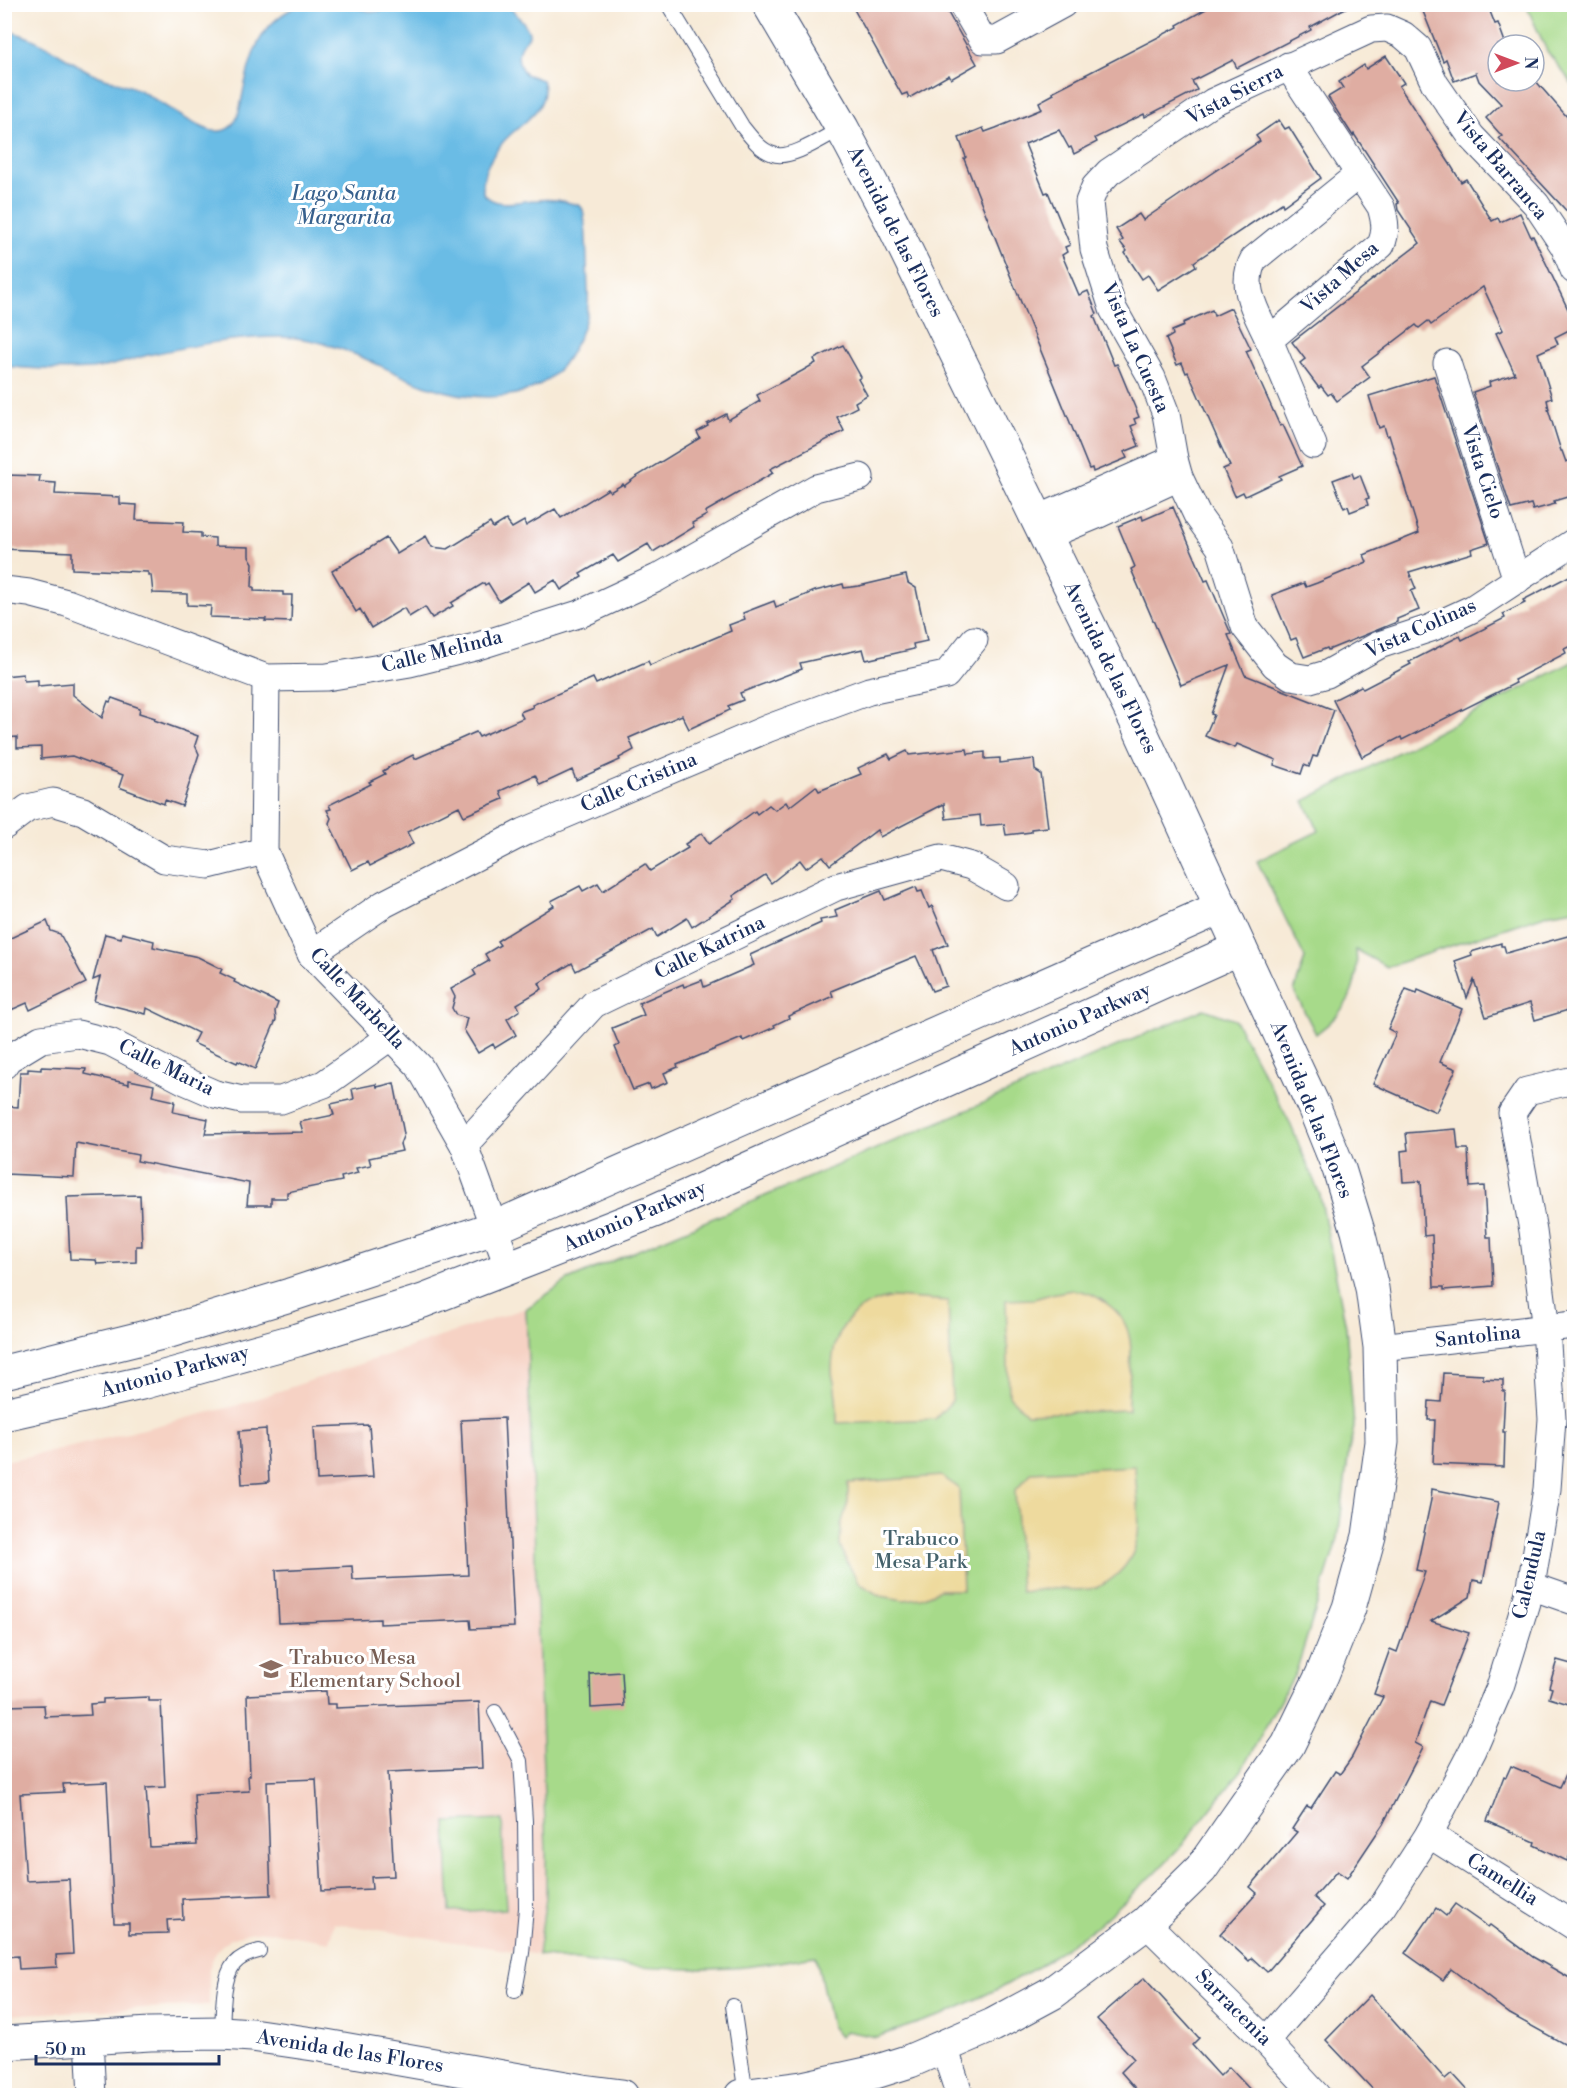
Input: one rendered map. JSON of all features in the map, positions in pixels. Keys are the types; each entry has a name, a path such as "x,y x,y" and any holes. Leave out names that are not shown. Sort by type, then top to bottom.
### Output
{"main road":[{"name":"Avenida de las Flores","path":"741,2096 802,2088 874,2072 944,2047 993,2025 1052,1993 1146,1923 1201,1869 1288,1745 1330,1656 1349,1608 1370,1536 1382,1442 1380,1347 1372,1288 1359,1231 1339,1169 1314,1107 1156,763 891,220 842,128 769,4"},
{"name":"Antonio Parkway","path":"4,1372 171,1331 290,1295 494,1228 1222,907"},
{"name":"Antonio Parkway","path":"4,1414 142,1383 297,1340 423,1301 509,1269 654,1211 1240,948"},
{"name":"Avenida de las Flores","path":"4,2043 150,2034 222,2033 320,2045 622,2096"}],"street":[{"path":"962,4 983,40 997,40 1057,6"},
{"name":"Vista Sierra","path":"1089,202 1095,187 1109,172 1213,102 1371,29 1387,28 1403,34"},
{"name":"Vista Barranca","path":"1403,34 1418,48 1435,84 1471,136 1536,204 1564,246 1575,270"},
{"name":"Vista Mesa","path":"1269,340 1381,245 1386,234 1381,207 1288,66"},
{"path":"1313,445 1249,293 1248,269 1254,259 1359,174"},
{"name":"Vista La Cuesta","path":"1089,202 1094,249 1113,309 1152,378 1166,414 1177,468 1197,515 1220,547 1245,627 1275,665 1291,676"},
{"name":"Vista Cielo","path":"1447,363 1517,580"},
{"path":"1042,527 1099,514 1177,468"},
{"name":"Calle Melinda","path":"4,590 29,593 67,603 266,678 327,677 410,663 475,647 582,614 657,578 816,489 860,477"},
{"name":"Vista Colinas","path":"1291,676 1310,679 1327,674 1379,645 1431,628 1472,609 1575,542"},
{"name":"Calle Cristina","path":"311,954 384,904 535,828 769,728 869,690 946,675 974,640"},
{"name":"Calle Marbella","path":"266,678 264,851 311,954 419,1066 464,1145 509,1269"},
{"path":"4,826 28,808 53,802 83,811 164,859 209,865 264,851"},
{"name":"Calle Katrina","path":"464,1145 594,1004 836,887 941,858 971,866 1006,886"},
{"name":"Calle Maria","path":"4,1065 9,1059 41,1039 78,1034 110,1042 215,1094 242,1100 281,1100 324,1084 390,1036"},
{"name":"Calendula","path":"1266,2041 1382,1907 1429,1834 1473,1750 1500,1687 1531,1586 1547,1489 1552,1419 1546,1329 1533,1231 1512,1113 1527,1090 1575,1080"},
{"name":"Santolina","path":"1380,1347 1575,1325"},
{"path":"1531,1586 1575,1601"},
{"name":"Camellia","path":"1429,1834 1575,1926"},
{"name":"Sarracenia","path":"1146,1923 1266,2041 1317,2096"},
{"path":"89,2038 92,2096"},
{"path":"944,2047 960,2096"}],"lane":[{"path":"668,4 742,126 771,154 780,156 799,150 842,128"},
{"path":"495,1712 521,1761 526,1908 522,1953 515,1991"},
{"path":"222,2033 224,1991 233,1965 244,1955 259,1951"},
{"path":"733,2006 746,2095"}],"shaded area":[{"name":"Trabuco Mesa Elementary School","path":"526,1308 546,1851 546,1897 538,1955 334,1923 330,1942 265,1931 248,1933 230,1939 214,1956 209,1969 209,2005 5,2015 5,1461 55,1451 235,1406"}],"green space":[{"path":"1526,5 1574,5 1574,86 1547,51 1546,33 1539,33"},
{"path":"1574,661 1574,909 1551,913 1387,967 1356,950 1356,976 1349,998 1336,1017 1316,1034 1294,991 1305,958 1257,861 1319,831 1304,801"},
{"name":"Trabuco Mesa Park","path":"1204,1009 1235,1020 1289,1121 1320,1195 1346,1327 1354,1427 1338,1538 1296,1672 1241,1771 1182,1845 1097,1926 1037,1967 1004,1986 945,2014 876,2037 846,2031 840,2037 831,2026 816,1956 762,1965 682,1969 610,1964 538,1955 546,1897 546,1851 526,1309 568,1280"},
{"path":"502,1820 506,1909 450,1912 446,1822"}],"sand":[{"path":"1072,1290 1088,1293 1105,1302 1120,1316 1127,1328 1131,1354 1128,1410 1027,1414 1009,1396 1006,1300 1034,1299"},
{"path":"894,1297 948,1301 952,1401 935,1419 837,1423 832,1371 836,1342 848,1320 856,1312 867,1305"},
{"path":"1135,1466 1139,1526 1133,1553 1126,1565 1114,1577 1092,1588 1021,1592 1015,1491 1032,1472"},
{"path":"941,1476 959,1488 963,1590 940,1590 921,1598 904,1600 880,1596 859,1583 840,1545 841,1525 848,1502 848,1483"}],"water":[{"name":"Lago Santa Margarita","path":"303,4 347,5 373,12 400,5 506,5 524,23 529,35 519,50 519,63 525,74 542,80 543,97 530,118 508,137 492,157 485,172 483,193 502,203 531,200 562,201 580,206 584,213 588,308 577,340 568,357 555,373 539,385 522,392 503,396 463,395 424,385 334,346 279,337 197,345 91,369 5,366 5,31 37,41 93,73 141,91 196,124 210,130 221,131 230,127 237,118 253,54 266,30 288,11"}],"building":[{"path":"851,4 943,4 977,64 951,79 949,75 909,98 907,93 902,95"},
{"path":"1215,4 1353,4 1310,27 1311,30 1237,68 1233,60 1192,81 1197,90 1145,117 1144,114 1095,138 1097,142 1074,154 1059,130 1025,144 1070,245 1065,247 1067,252 1062,255 1079,295 1088,291 1097,314 1094,316 1139,417 1134,419 1136,424 1131,426 1139,446 1124,452 1127,458 1093,472 1092,468 1089,469 1014,285 964,159 966,157 959,138 983,128 985,132 1042,109 1039,102 1054,94 1052,92 1178,27 1177,25"},
{"path":"1420,4 1487,4 1495,24 1498,23 1502,33 1486,33 1486,88 1479,81 1476,73 1454,81 1446,59 1443,61"},
{"path":"1386,56 1404,83 1399,86 1461,182 1466,179 1492,221 1498,218 1500,222 1520,213 1575,324 1575,327 1555,337 1558,344 1538,353 1552,398 1547,400 1548,409 1561,451 1566,462 1571,460 1574,472 1574,495 1554,501 1555,504 1533,510 1531,504 1511,509 1473,392 1490,386 1489,382 1515,374 1496,333 1503,330 1483,287 1431,325 1428,321 1419,328 1416,325 1362,366 1370,377 1337,401 1331,393 1328,395 1321,386 1319,388 1300,363 1305,359 1292,342 1420,243 1398,210 1397,204 1399,203 1328,97 1343,88 1339,82 1364,65 1366,69"},
{"path":"1490,93 1546,93 1575,126 1575,220 1499,138 1502,136 1486,118 1501,104"},
{"path":"1279,120 1285,129 1289,127 1321,178 1283,206 1282,203 1194,262 1196,266 1158,290 1148,275 1142,279 1125,253 1127,251 1120,242 1123,240 1116,229 1139,214 1143,220 1260,141 1256,136"},
{"path":"1231,308 1251,349 1246,351 1280,426 1283,425 1302,466 1279,476 1281,479 1245,496 1243,492 1235,496 1223,469 1230,466 1188,372 1186,373 1182,363 1177,365 1166,339 1173,335 1172,331 1184,326 1183,323 1212,310 1214,316"},
{"path":"843,345 861,377 858,379 867,395 855,402 857,407 837,417 844,431 770,469 773,473 705,512 707,515 692,523 694,527 653,552 648,544 618,562 613,555 580,574 582,577 561,590 555,580 535,592 529,582 499,601 488,583 485,585 484,583 451,603 453,606 432,618 425,607 409,617 404,608 371,628 360,609 356,612 332,571 386,538 397,554 426,536 432,547 448,549 490,523 493,528 506,520 512,528 524,521 526,526 555,509 561,518 608,489 610,492 623,484 624,486 700,438 697,432 708,426 707,424 726,414 728,420 760,401 757,395 816,363 814,359"},
{"path":"1434,376 1489,543 1471,549 1472,553 1409,572 1416,589 1411,591 1419,610 1397,619 1397,622 1328,650 1327,648 1304,657 1296,638 1291,640 1272,595 1304,583 1306,587 1367,562 1364,555 1419,533 1389,435 1387,436 1384,426 1379,428 1369,396"},
{"path":"1352,473 1354,478 1360,475 1369,498 1366,499 1368,505 1350,512 1348,506 1344,508 1333,480"},
{"path":"6,475 40,476 39,482 56,483 55,494 120,497 120,504 137,505 136,520 184,522 183,532 201,533 201,537 215,538 215,546 249,547 249,556 253,563 252,587 254,591 283,592 283,595 292,595 291,622 210,617 211,606 187,605 187,594 153,593 151,575 148,575 148,572 72,569 72,552 4,549"},
{"path":"1173,507 1205,581 1208,580 1231,634 1228,635 1245,675 1334,710 1317,757 1313,756 1309,767 1304,765 1301,774 1274,765 1276,760 1237,744 1235,748 1205,736 1214,715 1211,714 1229,665 1181,685 1131,569 1135,567 1118,526 1142,516 1143,520"},
{"path":"1575,573 1575,644 1564,649 1566,653 1514,680 1516,683 1402,740 1401,737 1362,757 1333,700 1361,686 1363,689 1460,636 1462,640 1505,618 1503,614 1525,603 1523,600"},
{"path":"906,575 908,583 916,588 927,641 913,644 914,649 866,660 863,649 800,663 802,669 740,693 743,700 728,706 730,710 689,729 682,715 629,738 634,750 619,758 620,760 576,780 572,770 540,785 535,775 500,791 503,799 464,816 459,806 407,832 413,844 370,866 368,862 352,870 329,823 331,818 327,810 331,809 329,805 371,784 369,782 385,774 383,771 391,766 413,755 415,759 476,732 479,737 523,718 520,712 533,707 532,705 593,678 596,684 648,661 650,665 731,631 729,625 745,619 743,613 774,601 776,607 815,591 843,584 844,588 859,586"},
{"path":"23,674 24,681 38,680 38,686 73,683 73,695 102,718 108,701 110,702 112,698 140,708 139,713 155,718 154,720 198,736 195,745 199,754 182,806 165,800 164,804 119,787 123,775 72,756 41,759 41,747 17,748 17,737 4,738 4,676"},
{"path":"967,749 968,754 985,752 985,759 1000,758 1000,763 1034,759 1035,770 1041,774 1048,827 1006,835 1004,824 981,826 980,815 946,819 944,804 880,837 877,830 830,865 823,856 806,868 800,860 771,883 765,875 733,896 735,899 692,927 687,918 657,937 653,929 576,971 572,963 539,983 542,989 517,1004 520,1010 507,1019 516,1035 495,1048 493,1044 478,1053 464,1030 467,1018 456,1015 452,1008 455,997 451,989 476,975 473,970 489,961 485,954 500,945 497,941 554,906 551,901 580,886 583,891 598,883 603,891 645,864 650,871 688,848 685,844 702,833 709,844 755,811 757,814 769,805 775,810 786,802 789,807 816,786 819,791 861,774 858,768 888,754 891,759 907,751 909,755"},
{"path":"916,887 918,892 922,891 929,908 932,906 948,944 933,950 946,986 932,991 916,956 831,991 833,996 788,1016 789,1018 774,1025 775,1027 677,1065 678,1067 664,1073 668,1082 651,1089 649,1084 633,1090 615,1047 619,1045 612,1028 644,1015 639,1003 683,984 684,987 702,980 704,987 754,965 750,955 821,923 820,920 837,917 835,910 881,891 885,900"},
{"path":"47,921 51,931 60,934 86,983 30,1010 27,1003 4,1013 4,941"},
{"path":"122,933 154,941 153,947 198,957 222,969 220,973 235,980 234,982 278,1003 275,1011 276,1020 255,1069 193,1043 198,1033 147,1008 146,1014 94,1001 100,977 93,980 105,934 121,938"},
{"path":"1575,934 1575,1008 1535,1020 1530,1003 1486,1017 1474,980 1467,998 1455,961 1472,955 1471,952 1501,943 1506,953"},
{"path":"1406,989 1417,993 1418,990 1462,1009 1440,1062 1456,1069 1436,1112 1373,1084 1396,1033 1388,1029"},
{"path":"41,1067 86,1069 85,1074 129,1084 129,1080 154,1085 152,1096 175,1101 173,1112 208,1119 205,1134 303,1132 300,1122 334,1115 331,1104 354,1099 352,1089 394,1083 404,1134 400,1144 402,1151 369,1158 371,1165 356,1168 358,1173 341,1177 342,1181 287,1192 287,1198 271,1198 271,1205 247,1205 249,1183 137,1161 138,1155 76,1143 74,1177 5,1174 6,1106 18,1107 20,1072 28,1072 28,1069 41,1070"},
{"path":"1456,1129 1458,1149 1468,1149 1470,1187 1484,1186 1487,1237 1491,1237 1493,1286 1444,1290 1444,1287 1434,1287 1432,1235 1424,1236 1421,1181 1403,1182 1401,1151 1408,1150 1406,1133"},
{"path":"140,1195 142,1246 136,1246 136,1262 97,1264 96,1260 70,1259 67,1197"},
{"path":"1443,1373 1483,1375 1483,1379 1503,1380 1503,1391 1505,1391 1504,1467 1433,1464 1435,1420 1428,1420 1429,1401 1441,1402"},
{"path":"504,1418 514,1627 471,1629 470,1620 380,1624 380,1619 279,1623 276,1570 352,1566 353,1580 468,1575 461,1420"},
{"path":"369,1425 373,1477 317,1480 314,1427"},
{"path":"266,1429 269,1482 242,1484 239,1431"},
{"path":"1432,1489 1499,1502 1483,1582 1473,1580 1470,1597 1431,1621 1469,1633 1441,1705 1430,1701 1415,1743 1423,1747 1383,1824 1347,1878 1337,1871 1314,1897 1324,1906 1267,1972 1252,1958 1249,1961 1220,1934 1257,1893 1250,1887 1297,1832 1292,1829 1307,1806 1311,1808 1335,1771 1340,1774 1352,1757 1383,1697 1374,1694 1390,1649 1397,1652 1425,1572 1416,1570"},
{"path":"1557,1660 1575,1665 1575,1706 1549,1698 1552,1688 1549,1687"},
{"path":"622,1672 624,1706 591,1708 590,1674"},
{"path":"326,1691 327,1704 336,1704 336,1708 479,1702 482,1768 388,1772 394,1876 371,1877 372,1889 322,1891 316,1779 267,1781 271,1895 182,1899 183,1919 167,1920 168,1933 129,1934 129,1923 114,1923 107,1782 63,1784 64,1792 20,1794 26,1881 69,1879 73,1954 56,1955 57,1967 19,1969 18,1956 4,1957 6,1706 44,1705 45,1717 91,1715 90,1704 103,1703 103,1699 148,1697 148,1701 161,1701 165,1787 146,1788 150,1847 197,1845 194,1794 249,1791 247,1695"},
{"path":"1575,1755 1575,1844 1567,1861 1534,1845 1535,1842 1487,1821 1504,1776 1506,1777 1511,1766 1560,1787"},
{"path":"1455,1904 1488,1927 1490,1925 1533,1957 1575,1981 1575,2050 1510,2014 1451,1969 1443,1980 1405,1953 1436,1908 1446,1916"},
{"path":"1144,1978 1199,2038 1192,2045 1220,2076 1229,2067 1256,2096 1142,2096 1121,2072 1134,2059 1097,2019"},
{"path":"1370,1995 1445,2079 1452,2073 1473,2096 1379,2096 1326,2040"}],"place":[{"name":"Trabuco Mesa Elementary School","path":"271,1669"}]}
